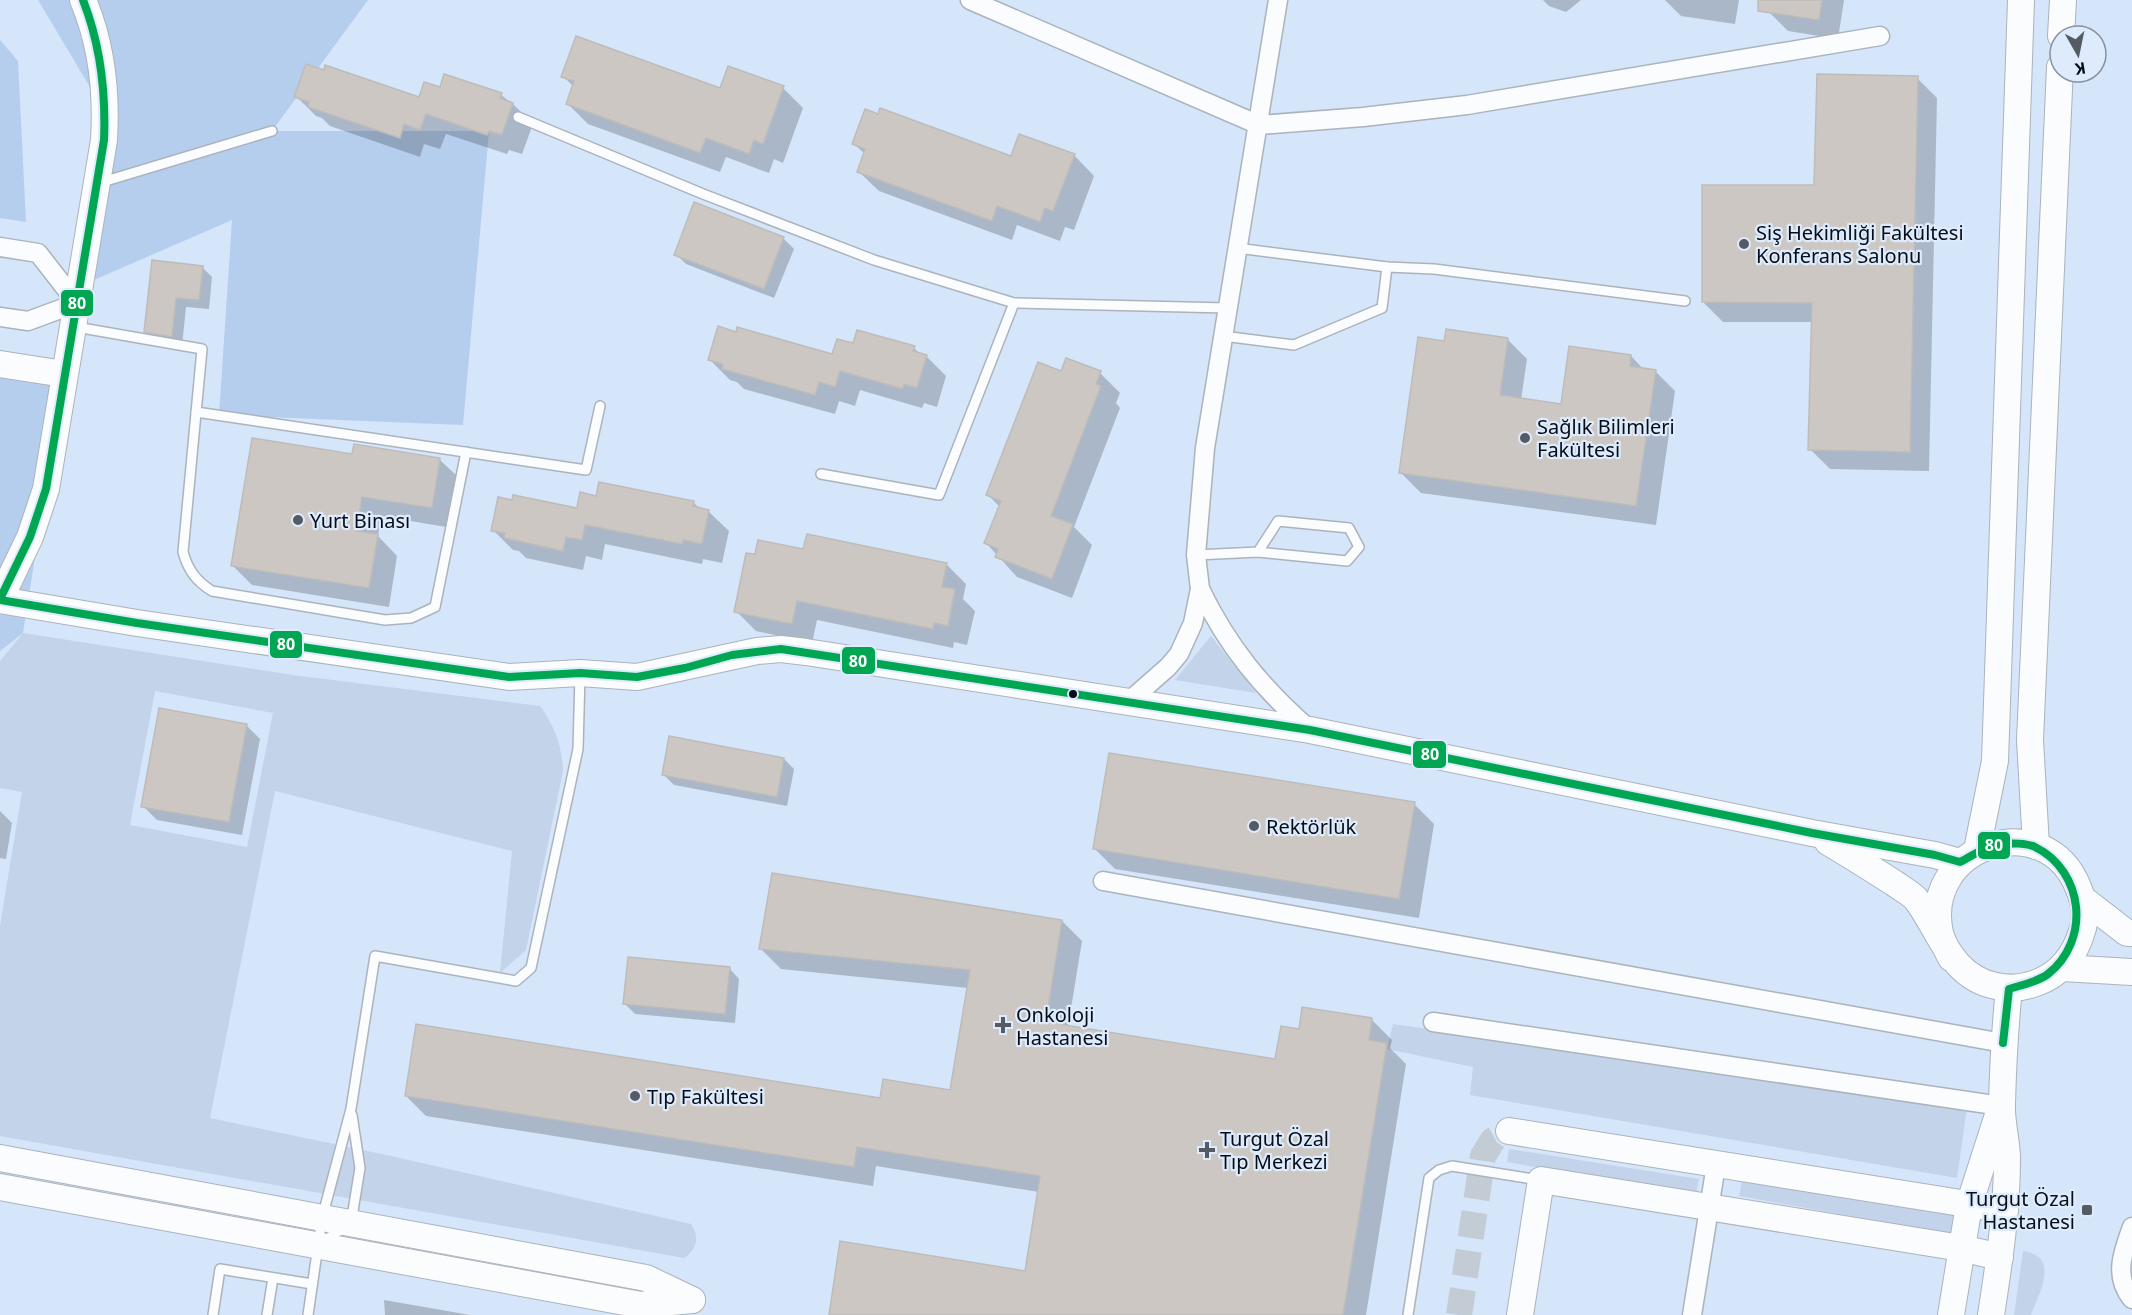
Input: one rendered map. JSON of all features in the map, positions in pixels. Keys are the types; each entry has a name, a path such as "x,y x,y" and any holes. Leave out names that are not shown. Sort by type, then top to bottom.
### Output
{"street":[{"path":"83,0 96,35 105,87 104,140 46,489 30,537 0,600 136,623 509,677 580,673 637,677 685,668 732,655 781,649 1310,730 1812,833 1935,855 1968,856 1996,843 2017,842 2036,846 2058,858 2074,876 2083,899 2085,924 2077,948 2062,968 2047,980 2009,989 1987,984 1967,974 1951,958 1915,898 1812,833"},
{"path":"970,0 1259,125 1363,117 1467,105 1880,36"},
{"path":"1278,0 1205,448 1196,555 1200,589 1214,619 1245,665 1283,706 1310,730"},
{"path":"1951,958 1940,934 1938,908 1945,884 1968,856 1995,761 2021,0"},
{"path":"2062,24 2063,0"},
{"path":"2036,846 2030,740 2059,84"},
{"path":"0,247 38,253 75,315"},
{"path":"0,317 28,321 75,315"},
{"path":"0,364 64,374"},
{"path":"1127,703 1168,667 1179,654 1192,623 1200,589"},
{"path":"1103,881 2003,1042"},
{"path":"2083,899 2127,933 2132,933"},
{"path":"2062,968 2132,972"},
{"path":"1991,1315 2005,1210 2007,1156 2001,1106 2004,1071 2003,1042 2009,989"},
{"path":"1433,1022 2001,1106"},
{"path":"1951,1315 1970,1205 2001,1106"},
{"path":"1509,1131 2005,1210"},
{"path":"0,1158 646,1278 692,1300 641,1305 0,1187"},
{"path":"1692,1315 1716,1165"},
{"path":"1520,1315 1541,1180 1961,1248 2000,1257"},
{"path":"2132,1227 2120,1267 2124,1288 2132,1299"}],"lane":[{"path":"518,117 703,194 874,260 1014,303 1227,309"},
{"path":"97,184 272,131"},
{"path":"1238,248 1387,267 1434,269 1685,301"},
{"path":"1223,336 1294,345 1305,341 1382,308 1387,267"},
{"path":"821,474 939,495 1014,303"},
{"path":"75,315 202,349 183,552 192,575 212,591 384,620 411,618 435,607 466,452"},
{"path":"196,412 586,470 600,406"},
{"path":"1196,555 1258,552 1347,561 1359,547 1349,528 1278,521 1258,552"},
{"path":"308,1315 322,1218 351,1109 375,956 516,981 531,968 578,750 580,673"},
{"path":"317,1245 351,1223 360,1168 351,1109"},
{"path":"1408,1315 1429,1178 1434,1173 1452,1166 1541,1180"},
{"path":"213,1315 220,1269 312,1284"},
{"path":"267,1315 273,1278"}],"shaded area":[{"path":"0,0 2132,0 2132,1315 0,1315"},
{"path":"38,0 368,0 272,131 489,131 463,425 219,415 232,220 80,286 106,114"},
{"path":"0,40 18,61 26,222 0,218"},
{"path":"0,367 64,374 23,633 0,651"},
{"path":"23,633 293,675 540,706 557,737 563,771 526,950 500,973 512,851 275,791 210,1118 391,1156 691,1224 696,1234 696,1243 692,1251 684,1258 0,1136 0,926 22,792 0,788 0,661","holes":["155,691 273,713 247,847 130,825"]},
{"path":"1211,636 1256,693 1175,680"},
{"path":"1393,1024 1967,1107 1957,1178 1470,1095 1473,1067 1387,1049"},
{"path":"1509,1149 1699,1179 1696,1194 1507,1162"},
{"path":"1743,1177 1963,1216 1959,1235 1739,1196"},
{"path":"2023,1251 2041,1260 2044,1277 2031,1315 2014,1315"}],"building":[{"path":"1758,0 1822,0 1819,20 1758,11"},
{"path":"576,36 720,88 728,66 784,86 763,144 754,140 749,154 706,138 700,153 566,104 574,81 561,77"},
{"path":"306,64 324,70 325,65 419,97 424,82 440,87 444,74 502,93 500,98 513,103 502,135 489,131 487,135 426,114 420,130 404,124 400,138 308,107 309,102 294,97"},
{"path":"1817,74 1918,76 1910,452 1808,450 1812,303 1702,302 1702,185 1814,185"},
{"path":"880,108 1011,156 1019,134 1075,154 1053,211 1045,208 1040,222 997,206 992,221 857,172 865,149 852,144 865,109 878,114"},
{"path":"694,202 784,237 764,289 674,255"},
{"path":"152,260 203,266 199,300 176,298 172,337 144,332"},
{"path":"718,326 736,332 737,327 832,354 837,339 853,343 857,330 915,346 913,351 927,355 917,388 904,384 903,389 840,371 835,387 819,382 815,395 722,369 723,364 708,360"},
{"name":"Sağlık Bilimleri Fakültesi","path":"1446,329 1508,338 1500,395 1561,404 1569,346 1631,355 1630,366 1656,370 1636,506 1399,473 1418,337 1444,341"},
{"path":"1066,358 1101,371 1096,384 1101,386 1051,516 1073,524 1052,579 995,557 998,549 984,543 1001,501 986,495 1038,362 1061,371"},
{"name":"Yurt Binası","path":"252,438 352,454 354,444 440,458 432,508 362,497 356,531 378,534 369,588 231,566"},
{"path":"599,482 694,501 693,506 709,510 702,544 683,540 682,544 585,525 582,540 566,537 563,551 504,538 505,533 491,531 498,497 512,500 513,495 577,508 580,492 596,496"},
{"path":"807,534 947,563 942,587 955,589 948,626 934,623 933,629 797,601 792,624 734,612 746,553 755,554 758,540 803,549"},
{"path":"159,708 247,724 229,822 141,807"},
{"path":"669,736 784,758 777,797 662,775"},
{"name":"Rektörlük","path":"1109,753 1415,802 1399,899 1093,849"},
{"path":"772,873 1062,920 1046,1022 1275,1059 1281,1026 1299,1029 1302,1007 1372,1018 1369,1040 1387,1043 1343,1315 829,1315 840,1241 1025,1271 1040,1176 857,1147 854,1167 405,1096 416,1024 880,1098 883,1079 950,1090 970,970 759,949"},
{"path":"628,957 730,967 725,1014 623,1004"}],"tunnel":[{"path":"1459,1315 1483,1156 1493,1140 1509,1131"}],"transit line":[{"name":"80","path":"0,599 30,537 46,489 104,140 101,69 94,34 83,0"},
{"name":"80","path":"0,600 137,623 509,677 580,673 637,677 685,668 732,655 781,649 1310,730 1812,833 1935,855 1960,862 1986,848 1997,845 2014,843 2028,845 2051,858 2064,872 2072,889 2076,907 2076,925 2071,943 2062,960 2048,974 2009,989 2003,1043"}],"place":[{"name":"Siş Hekimliği Fakültesi Konferans Salonu","path":"1744,244"},
{"name":"Sağlık Bilimleri Fakültesi","path":"1525,438"},
{"name":"Yurt Binası","path":"298,520"},
{"name":"Rektörlük","path":"1254,826"},
{"name":"Onkoloji Hastanesi","path":"1003,1025"},
{"name":"Tıp Fakültesi","path":"635,1096"},
{"name":"Turgut Özal Tıp Merkezi","path":"1207,1150"},
{"name":"Turgut Özal Hastanesi","path":"2087,1210"}]}
